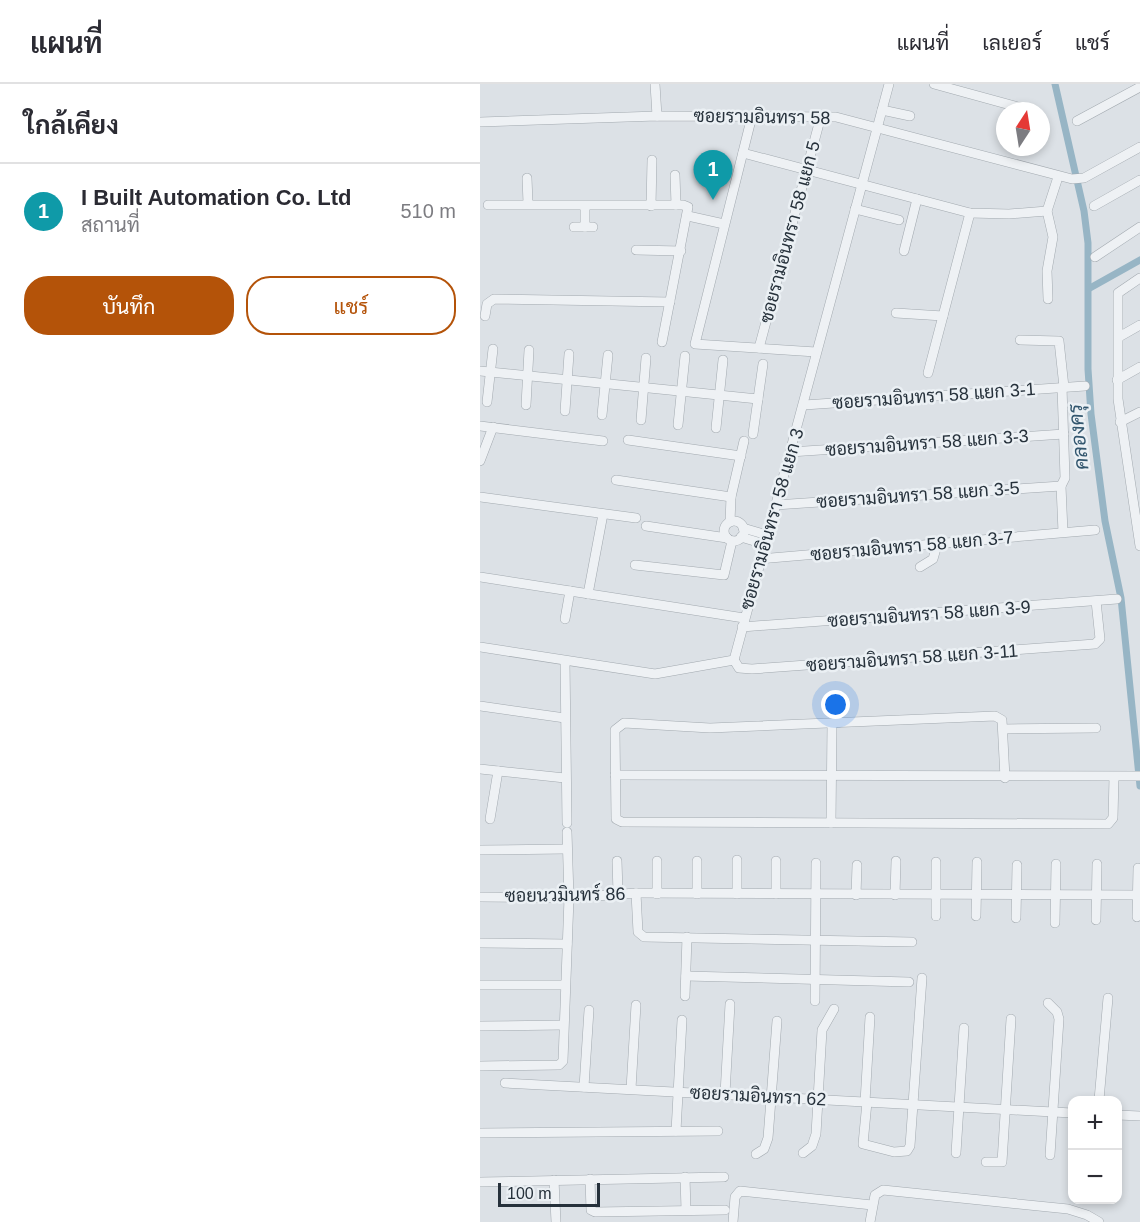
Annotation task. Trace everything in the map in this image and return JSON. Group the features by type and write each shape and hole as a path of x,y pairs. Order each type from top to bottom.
{"street":[{"path":"655,84 657,116"},
{"name":"ซอยรามอินทรา 58 แยก 3","path":"734,660 889,84"},
{"path":"934,84 1000,102"},
{"path":"1077,121 1140,87"},
{"path":"882,110 910,116"},
{"name":"ซอยรามอินทรา 58","path":"480,122 657,116 836,117 876,130 1072,180 1084,178 1140,147"},
{"path":"752,116 695,344 816,352"},
{"name":"ซอยรามอินทรา 58 แยก 5","path":"759,348 821,116"},
{"path":"743,153 970,213 1009,214 1047,211"},
{"path":"651,206 652,160"},
{"path":"675,175 676,205"},
{"path":"1048,299 1047,271 1053,237 1047,211 1058,177"},
{"path":"527,178 528,203"},
{"path":"1094,206 1140,180"},
{"path":"903,251 917,199"},
{"path":"489,205 528,203 688,207 662,342"},
{"path":"574,228 589,227 585,206"},
{"path":"855,210 899,220"},
{"path":"928,373 970,213"},
{"path":"688,216 724,224"},
{"path":"1095,257 1140,227"},
{"path":"636,250 681,251"},
{"path":"1140,278 1118,291 1117,380 1120,422 1140,546"},
{"path":"485,316 487,304 494,299 670,302"},
{"path":"896,313 943,316"},
{"path":"1119,337 1140,325"},
{"path":"1020,340 1059,341 1063,387 1085,386"},
{"path":"487,402 493,349"},
{"path":"526,405 529,350"},
{"path":"564,411 569,354"},
{"path":"602,415 608,355"},
{"path":"678,425 685,356"},
{"path":"641,420 646,358"},
{"path":"716,428 723,360"},
{"path":"753,434 763,364"},
{"path":"1117,380 1140,367"},
{"path":"480,371 758,399"},
{"name":"ซอยรามอินทรา 58 แยก 3-1","path":"804,405 1063,387 1065,478 1061,486 1063,532"},
{"path":"1120,422 1140,411"},
{"path":"480,426 603,441"},
{"path":"480,461 493,427"},
{"name":"ซอยรามอินทรา 58 แยก 3-3","path":"790,452 1064,434"},
{"path":"628,440 741,456"},
{"path":"736,536 724,530 730,522 731,497 744,441"},
{"path":"616,480 731,497"},
{"name":"ซอยรามอินทรา 58 แยก 3-5","path":"775,505 1061,486"},
{"path":"480,497 636,518"},
{"path":"588,594 603,514"},
{"path":"635,565 724,575 736,536 736,522 730,522"},
{"path":"646,526 765,539"},
{"name":"ซอยรามอินทรา 58 แยก 3-7","path":"760,559 1095,530"},
{"path":"920,567 933,560 936,545"},
{"name":"ซอยรามอินทรา 58 แยก 3-9","path":"480,577 743,622 1117,599"},
{"path":"565,620 570,591"},
{"name":"ซอยรามอินทรา 58 แยก 3-11","path":"734,660 739,668 752,669 1095,644 1099,641 1100,634 1096,601"},
{"path":"480,647 614,669 666,674 734,660"},
{"path":"480,1066 559,1065 562,1061 568,898 565,661"},
{"path":"480,706 565,718"},
{"path":"1005,778 1002,720 995,716 710,728 620,724 615,730 616,819 622,822 1108,824 1113,818 1114,777"},
{"path":"831,823 832,724"},
{"path":"1003,729 1096,728"},
{"path":"480,769 565,777"},
{"path":"489,819 498,771"},
{"path":"615,775 1005,778 1137,776"},
{"path":"480,850 566,849"},
{"path":"737,860 737,894"},
{"path":"617,861 618,893"},
{"path":"657,861 657,894"},
{"path":"697,861 697,894"},
{"path":"776,861 776,894"},
{"path":"895,895 896,861"},
{"path":"936,862 936,916"},
{"path":"976,916 977,862"},
{"path":"815,1001 816,863"},
{"path":"1055,923 1056,864"},
{"path":"1096,920 1097,864"},
{"path":"856,895 857,865"},
{"path":"1016,918 1017,865"},
{"path":"1137,917 1138,868"},
{"path":"636,893 1139,895"},
{"name":"ซอยนวมินทร์ 86","path":"480,897 568,898 636,893 638,932 647,937 687,937"},
{"path":"685,996 687,937 912,942"},
{"path":"480,944 567,944"},
{"path":"686,976 909,982"},
{"path":"870,1017 863,1144 894,1152 904,1152 909,1146 922,978"},
{"path":"480,985 565,985"},
{"path":"1100,1096 1108,998"},
{"path":"1048,1003 1057,1012 1059,1019 1050,1155"},
{"path":"725,1094 730,1004"},
{"path":"631,1089 636,1005"},
{"path":"803,1153 814,1141 819,1100 822,1030 834,1009"},
{"path":"584,1087 589,1010"},
{"path":"986,1162 1002,1162 1011,1019"},
{"path":"505,1083 679,1092 682,1020"},
{"path":"756,1154 764,1149 768,1138 777,1021"},
{"path":"480,1026 563,1025"},
{"path":"956,1153 964,1028"},
{"name":"ซอยรามอินทรา 62","path":"675,1131 679,1092 1068,1113"},
{"path":"1122,1115 1140,1116"},
{"path":"480,1133 718,1131"},
{"path":"685,1177 686,1210"},
{"path":"480,1182 724,1177"},
{"path":"590,1179 591,1210 595,1212 725,1210"},
{"path":"554,1180 556,1222"},
{"path":"870,1222 876,1192 883,1190 1068,1209 1087,1215 1098,1222"},
{"path":"733,1222 735,1197 740,1191 872,1205"}],"waterway":[{"name":"คลองครุ","path":"1055,84 1084,211 1088,243 1088,369 1091,414 1105,521 1121,598 1140,786"},
{"path":"1090,288 1140,260"}],"place":[{"name":"I Built Automation Co. Ltd","path":"713,200"}]}
